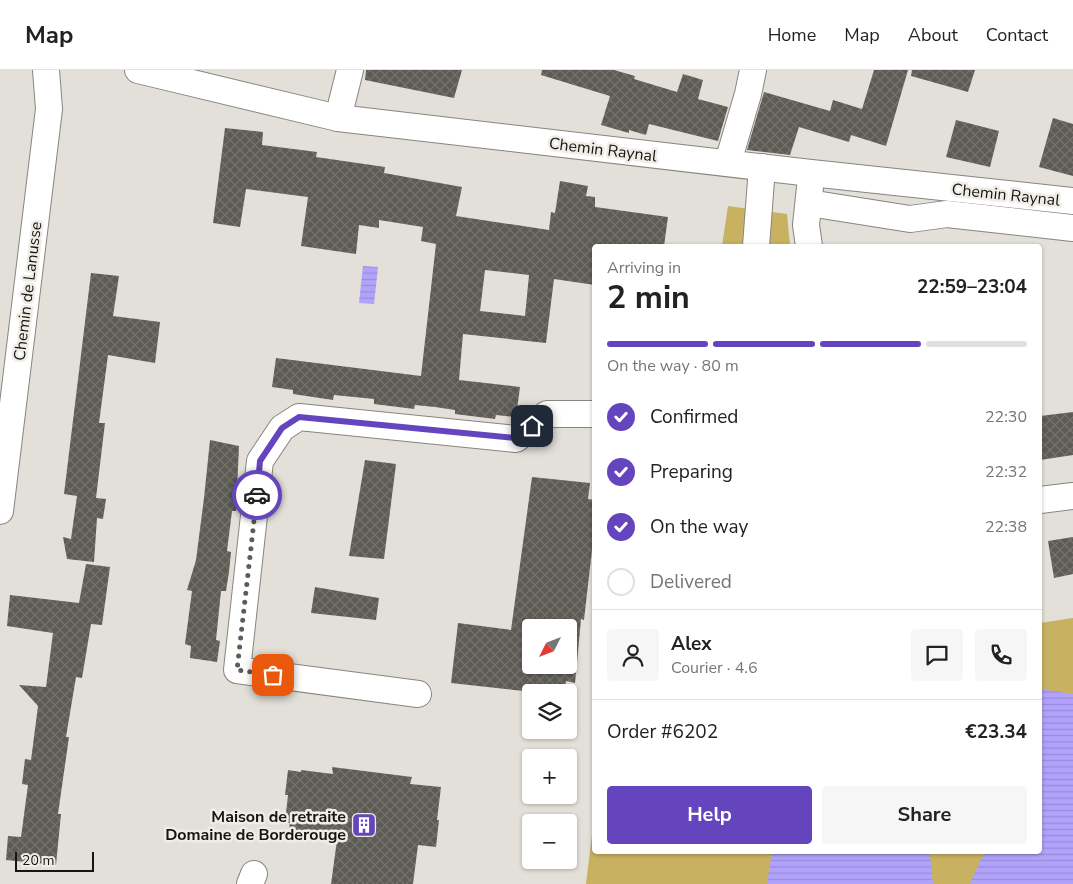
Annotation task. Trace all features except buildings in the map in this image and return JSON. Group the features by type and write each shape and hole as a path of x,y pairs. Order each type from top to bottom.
{"street":[{"name":"Chemin de Lanusse","path":"0,511 49,109 46,70"},
{"name":"Chemin Raynal","path":"138,70 338,118 811,173 1073,201"},
{"path":"338,118 350,70"},
{"path":"729,163 753,70"},
{"path":"756,244 762,167"},
{"path":"809,244 806,225 811,173"},
{"path":"809,203 910,219 947,214 1073,228"},
{"path":"418,694 237,670 260,461 282,428 299,417 516,438 547,414 592,414"},
{"path":"1042,500 1073,496"}],"shaded area":[{"path":"728,206 787,214 790,244 722,244"},
{"path":"363,266 378,267 374,304 359,303"},
{"path":"1073,618 1073,884 586,884 592,835 592,854 1042,854 1042,623"},
{"path":"1042,689 1073,694 1073,884 970,884 985,854 1042,854"},
{"path":"772,854 930,854 933,884 767,884"}],"way so far":[{"path":"257,495 237,670 273,675"}],"place":[{"name":"Maison de retraite Domaine de Borderouge","path":"364,825"}],"route":[{"path":"257,495 260,461 282,428 299,417 516,438 532,426"}]}
